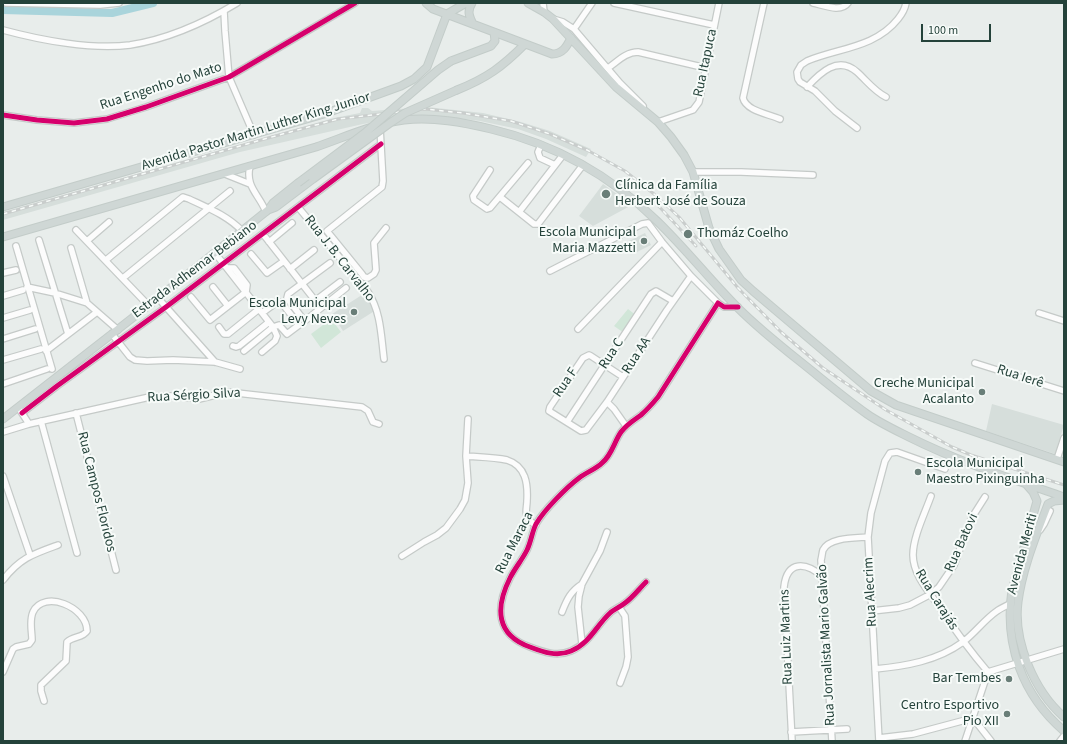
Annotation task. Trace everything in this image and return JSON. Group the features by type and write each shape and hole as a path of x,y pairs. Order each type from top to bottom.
{"main road":[{"path":"426,3 433,9 525,44 556,54 564,50 571,38"},
{"path":"430,3 443,8 458,6 466,3"},
{"path":"472,3 468,14 473,24"},
{"path":"528,3 544,12 552,19 616,87 658,122 671,137 684,155 693,172 714,241 741,280 864,386 896,404 1061,460"},
{"path":"447,14 458,6"},
{"name":"Avenida Pastor Martin Luther King Junior","path":"3,207 254,135 349,105 401,86 422,73 430,62 447,14"},
{"name":"Estrada Adhemar Bebiano","path":"3,419 20,411 115,332 267,211 273,203 366,132 438,70 451,62 490,46 495,41 494,32"},
{"name":"Estrada Adhemar Bebiano","path":"267,211 276,208 313,179 400,116 414,108 490,75 514,56 525,44"},
{"name":"Avenida Pastor Martin Luther King Junior","path":"3,237 316,147 380,125 409,120 448,120 502,132 540,145 563,155 614,184 656,220 738,308 778,344 868,415 926,446 973,466 1064,499"},
{"name":"Avenida Meriti","path":"1026,484 1033,492 1037,501 1015,575 1010,604 1011,634 1017,664 1023,679 1038,703 1064,731"},
{"name":"Avenida Meriti","path":"1064,499 1054,501 1049,507 1036,535 1021,583 1018,603 1018,619 1021,641 1026,661 1045,697 1064,717"},
{"path":"1037,501 1042,500 1049,507"}],"street":[{"path":"6,3 100,5 119,3"},
{"path":"3,30 78,44 113,46 128,45 151,40 188,28 237,3"},
{"name":"Rua Engenho do Mato","path":"3,115 51,121 92,121 146,107 229,78 355,3"},
{"path":"542,3 544,12"},
{"path":"574,29 592,3"},
{"path":"614,3 714,25"},
{"name":"Rua Itapuca","path":"658,122 690,111 699,102 719,3"},
{"path":"764,3 742,98 750,108 780,118"},
{"path":"813,3 836,8 843,8 848,3"},
{"path":"857,128 834,110 815,91 800,82 797,75 799,68 801,65 813,58 853,48 873,39 890,28 896,22 902,14 906,3"},
{"path":"224,10 224,31 229,78 254,135"},
{"path":"552,19 563,22 574,29 648,113"},
{"path":"608,68 632,52 638,52 706,68"},
{"path":"807,87 816,76 826,68 846,66 857,71 876,91 886,98"},
{"path":"380,125 382,187 327,231 364,277 368,278 374,274 376,270 374,243 386,228"},
{"name":"Estrada Adhemar Bebiano","path":"20,411 57,386 166,306 225,266 263,234 381,144"},
{"path":"540,145 538,152 540,158 555,165"},
{"path":"519,212 563,155"},
{"path":"490,170 474,194 473,198 487,209 490,208 500,197 528,163"},
{"path":"500,197 534,224 538,224 583,165"},
{"path":"250,166 248,176 250,184 267,211"},
{"path":"693,172 813,175"},
{"path":"225,174 250,184"},
{"path":"123,278 230,191"},
{"path":"106,260 181,198 185,197 232,221 242,231"},
{"name":"Rua J. B. Carvalho","path":"298,207 368,292 372,299 379,318 384,359"},
{"path":"87,241 109,222"},
{"path":"550,271 645,222 650,225 662,242 691,276 718,304 724,307 738,308"},
{"path":"269,242 292,223"},
{"path":"76,230 149,306"},
{"path":"263,234 321,308"},
{"path":"39,240 68,334"},
{"path":"578,329 662,242"},
{"path":"3,384 49,369 25,288 16,246"},
{"path":"71,248 86,303"},
{"path":"290,269 314,250"},
{"path":"215,253 271,325 277,336 277,339 262,352"},
{"path":"251,254 267,273 284,261"},
{"path":"330,263 286,296 303,319 307,319 346,288"},
{"path":"3,273 16,270"},
{"name":"Rua AA","path":"567,422 584,432 590,428 691,276"},
{"path":"315,301 340,282"},
{"path":"213,287 228,306"},
{"path":"3,296 25,288 55,293 86,303 97,312 115,332 118,342 130,357 141,361 173,360 215,362 240,369"},
{"name":"Rua C","path":"567,422 651,294 656,291 673,301"},
{"path":"191,297 210,320 246,292"},
{"path":"158,298 215,362"},
{"path":"219,327 224,334 228,334 260,311 277,302 281,302 299,325 287,334 278,325 271,325 239,346 233,346"},
{"name":"Rua Maraca","path":"646,582 630,598 610,613 599,627 582,644 565,653 557,654 544,652 514,640 504,628 500,609 503,596 509,580 526,551 536,525 546,510 572,484 604,462 626,426 641,415 658,397 718,304"},
{"path":"3,318 30,310"},
{"path":"3,360 44,350 97,312"},
{"path":"1039,313 1064,322"},
{"path":"244,351 271,325"},
{"path":"3,339 35,329"},
{"name":"Rua F","path":"567,422 549,411 550,407 583,358 589,355 605,365"},
{"name":"Rua Ierê","path":"975,363 1064,391"},
{"path":"605,365 623,377"},
{"name":"Rua Sérgio Silva","path":"3,432 41,421 154,396 163,395 199,398 228,392 362,407 368,411 373,422 379,424"},
{"path":"607,402 626,426"},
{"path":"20,411 29,424"},
{"name":"Rua Campos Floridos","path":"76,413 116,570"},
{"path":"402,556 446,528 460,509 468,491 466,456 468,419"},
{"path":"41,421 77,553"},
{"path":"1061,460 1064,438"},
{"name":"Rua Alecrim","path":"879,739 868,537 871,513 885,461 890,453 897,452 945,469"},
{"path":"466,456 507,461 521,470 526,479 528,488 527,516 530,521 536,525"},
{"path":"3,476 30,556"},
{"name":"Rua Carajás","path":"931,496 916,539 913,555 918,574 963,642 988,672"},
{"name":"Rua Batovi","path":"872,611 899,608 910,605 931,594 947,576 954,565 970,519 986,498"},
{"path":"582,644 578,607 582,584 600,551 607,532"},
{"name":"Rua Jornalista Mario Galvão","path":"832,741 821,560 823,550 827,545 834,541 845,538 868,537"},
{"path":"3,572 14,567 30,556 58,545"},
{"name":"Rua Luiz Martins","path":"792,741 784,587 785,579 788,573 794,568 801,566 808,566 823,577"},
{"path":"3,580 14,567"},
{"path":"562,612 569,595 582,584"},
{"path":"3,672 13,649 29,644 32,640 32,616 37,607 41,604 55,602 72,607 84,620 87,631 83,635 70,639 67,642 66,661 41,685 44,701"},
{"path":"876,669 902,667 924,661 947,651 963,642 996,612 1010,604"},
{"path":"619,607 625,616 628,657 620,683"},
{"path":"965,741 988,672 1064,649"},
{"path":"879,739 913,734 973,718"},
{"path":"973,718 991,741"},
{"path":"791,732 847,729"},
{"path":"1060,741 1064,736"}],"shaded area":[{"path":"427,107 483,113 521,122 550,131 591,149 586,157 546,139 518,129 480,121 441,116 410,116 363,124 240,152 3,220 3,212 334,118 360,113 362,108 368,108 372,111"},
{"name":"Clínica da Família Herbert José de Souza","path":"603,184 632,205 593,226 579,216"},
{"path":"645,233 651,245 633,254 627,242"},
{"name":"Escola Municipal Levy Neves","path":"365,293 376,310 343,331 332,314"},
{"path":"992,404 1064,425 1055,454 986,431"}],"green space":[{"path":"628,309 637,316 624,333 614,326"},
{"path":"331,319 341,332 321,348 311,334"}],"waterway":[{"path":"3,10 112,13 153,3"}],"railway":[{"path":"3,214 338,119 425,109 463,113 511,121 550,134 587,150 625,171 654,194 679,217 738,288 781,332 823,368 886,410 952,447 971,455 1064,485"},
{"path":"651,198 696,246"}],"cycle path":[{"path":"3,115 74,123 107,119 146,107 229,77 355,3"},
{"path":"22,413 166,307 381,144"},
{"path":"646,582 628,601 613,610 583,644 566,653 555,654 545,652 519,642 510,635 505,628 502,619 501,610 505,589 530,544 536,524 540,518 568,487 605,460 623,429 644,413 658,397 718,303 724,307 738,307"}],"place":[{"name":"Clínica da Família Herbert José de Souza","path":"606,194"},
{"name":"Thomáz Coelho","path":"688,234"},
{"name":"Escola Municipal Maria Mazzetti","path":"644,241"},
{"name":"Escola Municipal Levy Neves","path":"354,312"},
{"name":"Creche Municipal Acalanto","path":"982,392"},
{"name":"Escola Municipal Maestro Pixinguinha","path":"918,472"},
{"name":"Bar Tembes","path":"1009,679"},
{"name":"Centro Esportivo Pio XII","path":"1007,714"}]}
